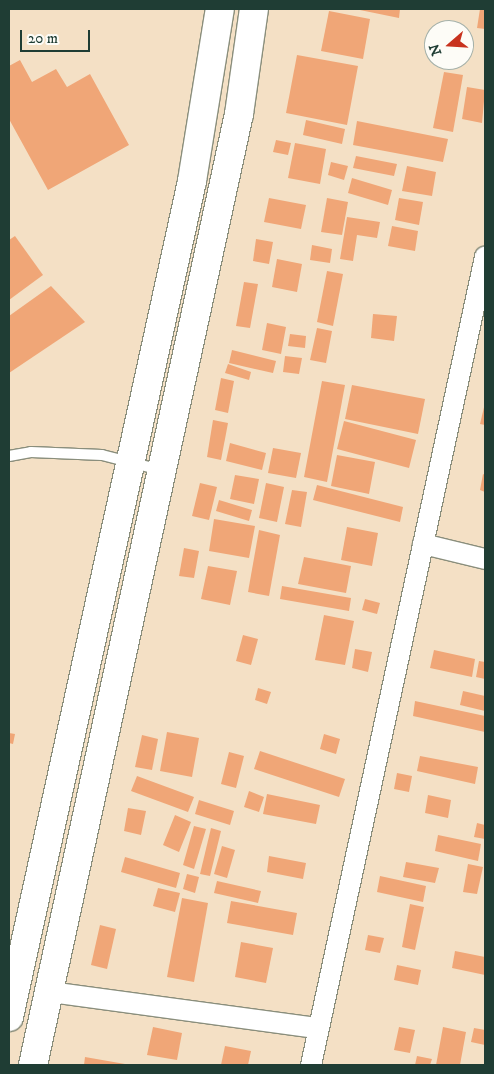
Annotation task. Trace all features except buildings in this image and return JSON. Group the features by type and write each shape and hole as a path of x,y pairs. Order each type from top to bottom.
{"main road":[{"path":"9,1017 207,102 220,9"},
{"path":"33,1065 239,114 254,9"},
{"path":"207,102 239,114"},
{"path":"41,864 76,873"}],"street":[{"path":"311,1065 485,257"},
{"path":"423,544 485,559"},
{"path":"50,992 318,1028"}],"lane":[{"path":"9,456 64,453 102,455 162,470"}]}
